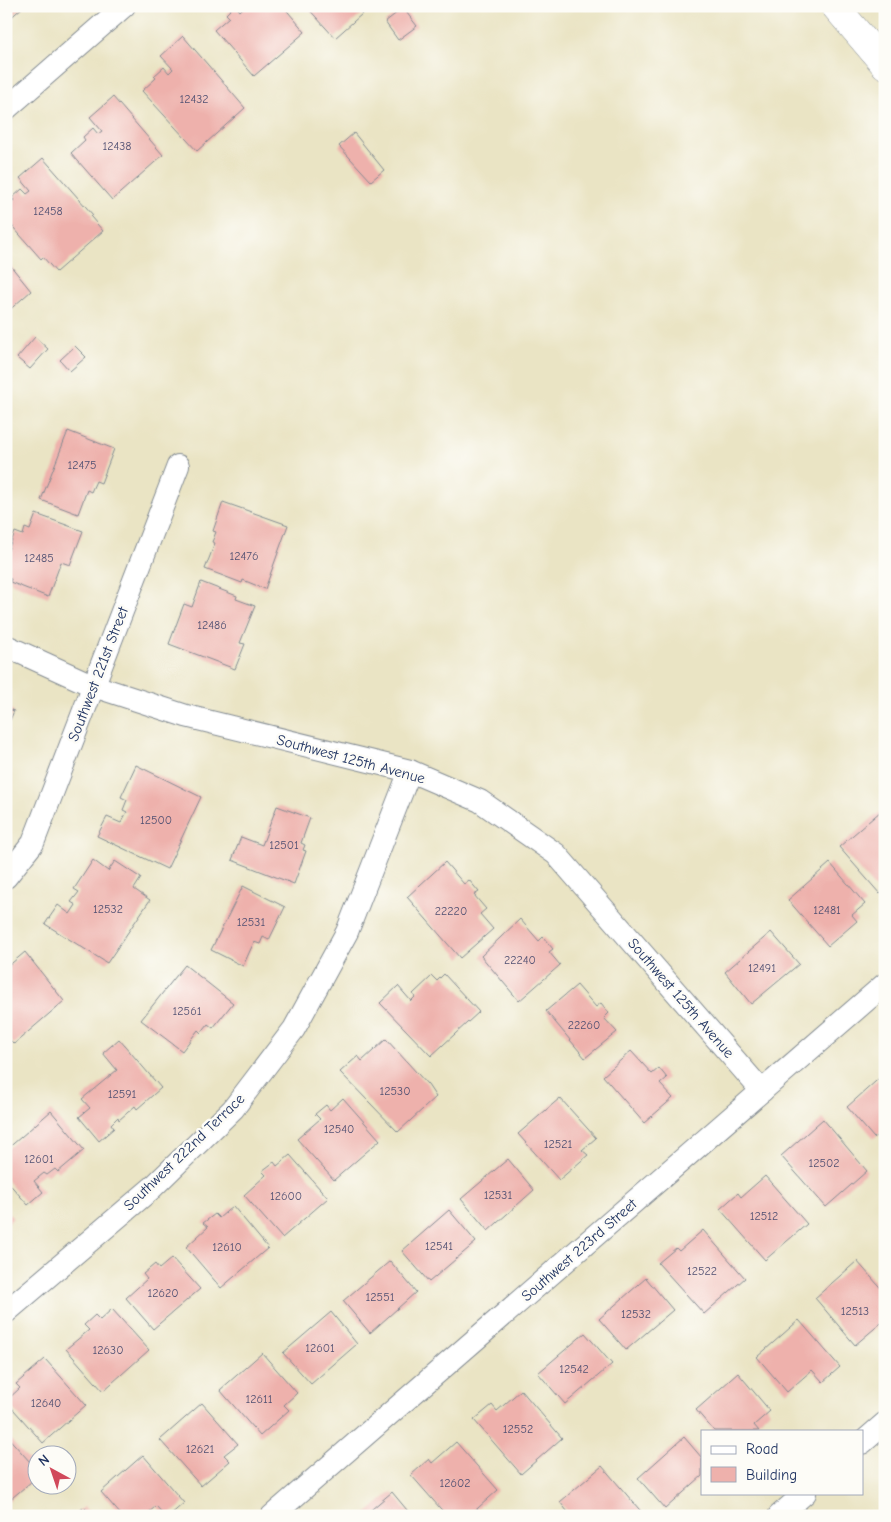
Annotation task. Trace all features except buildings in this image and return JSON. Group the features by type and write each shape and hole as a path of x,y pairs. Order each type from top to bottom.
{"street":[{"path":"6,109 124,6"},
{"path":"835,6 885,65"},
{"name":"Southwest 221st Street","path":"6,877 33,843 178,466"},
{"name":"Southwest 125th Avenue","path":"6,646 94,686 186,716 410,771 480,801 556,854 762,1091"},
{"name":"Southwest 222nd Terrace","path":"6,1312 152,1188 233,1109 294,1029 347,932 410,771"},
{"name":"Southwest 223rd Street","path":"272,1516 885,984"},
{"path":"864,1441 885,1423"},
{"path":"779,1516 804,1494"}]}
